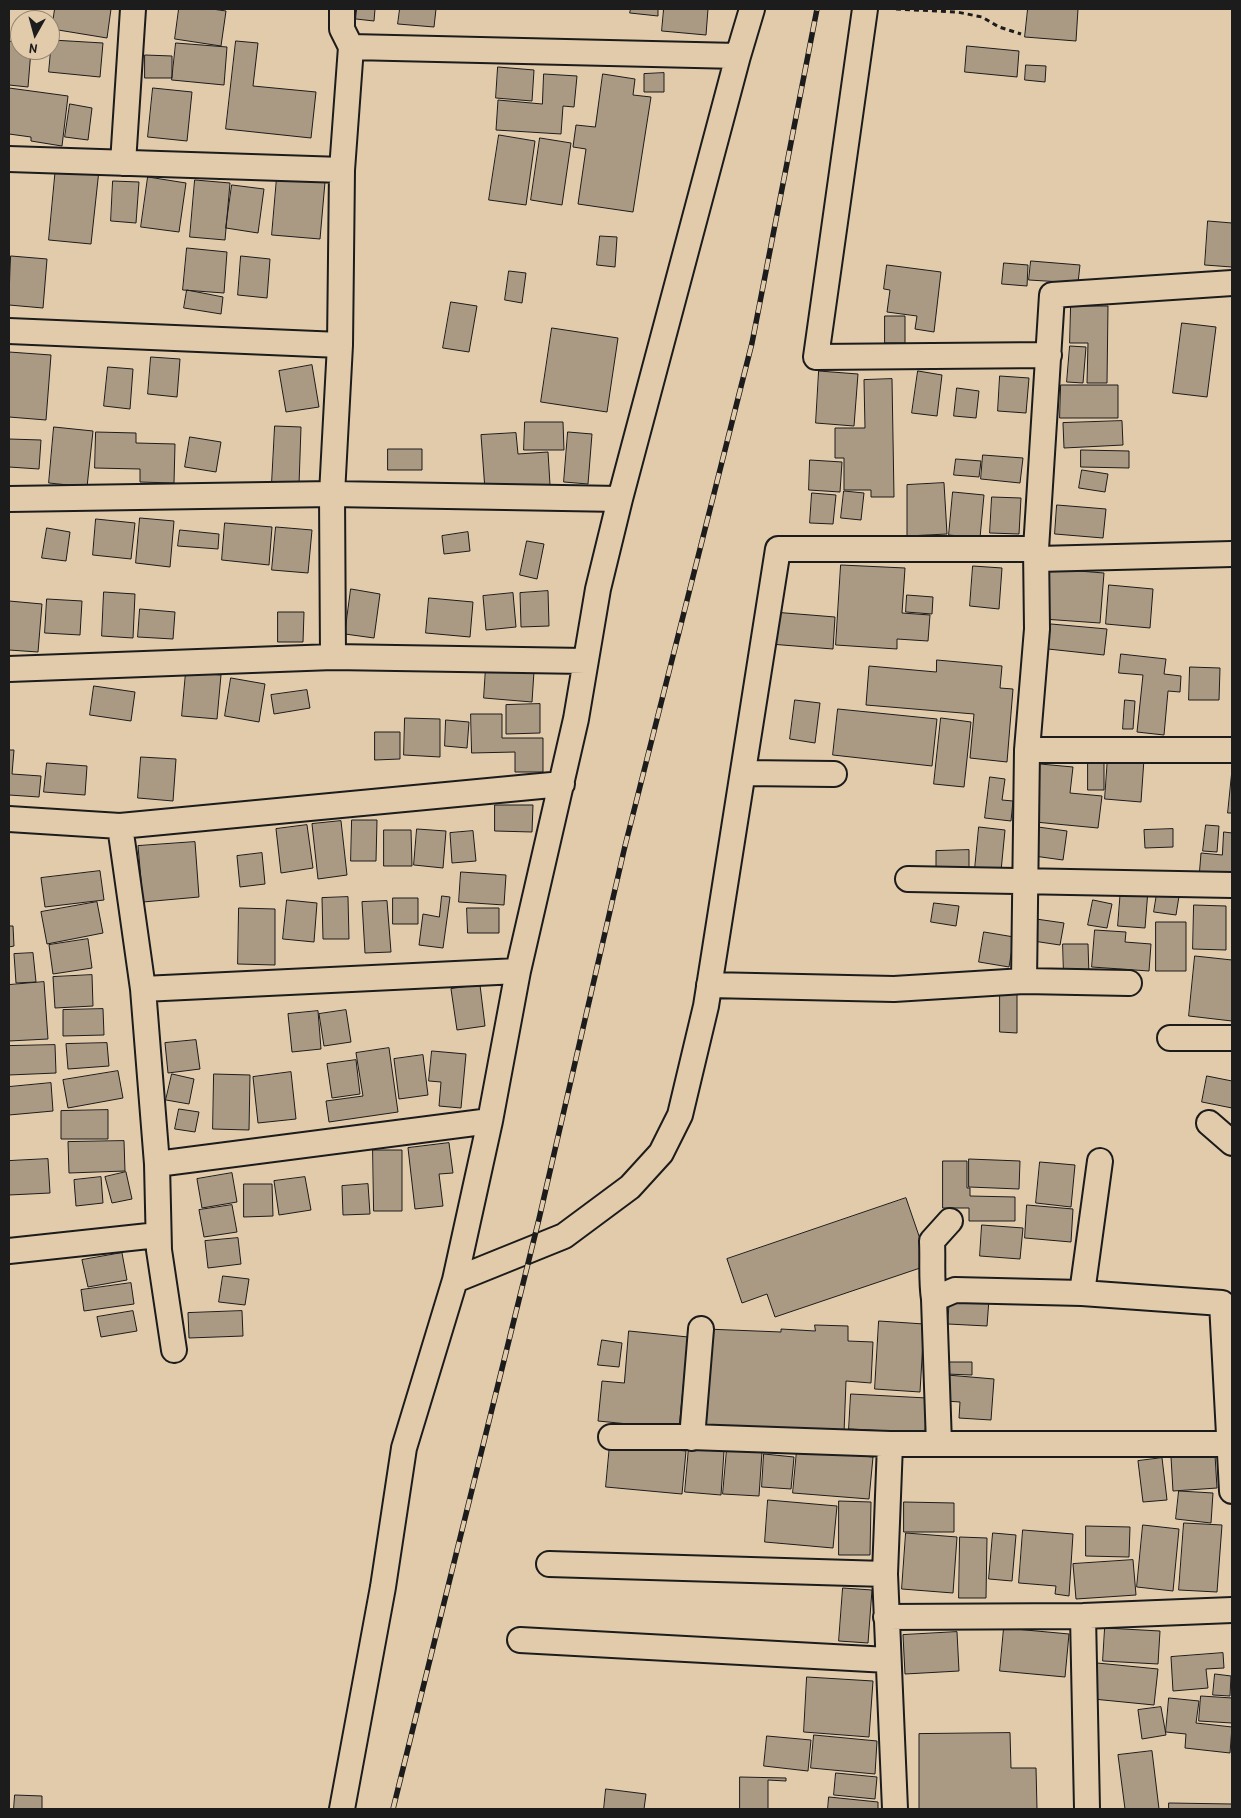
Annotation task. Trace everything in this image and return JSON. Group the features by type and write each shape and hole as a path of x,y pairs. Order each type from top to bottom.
{"street":[{"path":"123,163 133,9"},
{"path":"332,657 332,494 340,345 342,170 351,47 342,29 342,9"},
{"path":"342,1809 383,1587 404,1448 455,1280 490,1121 518,971 576,719 598,589 620,500 752,9"},
{"path":"865,9 816,357 1049,355"},
{"path":"351,47 738,56"},
{"path":"9,159 342,170"},
{"path":"1024,981 1027,750 1037,629 1037,554 1052,295 1232,282"},
{"path":"9,331 340,345"},
{"path":"9,499 332,494 620,500"},
{"path":"455,1280 564,1236 630,1187 661,1153 680,1115 709,986 778,549 1037,554 1232,554"},
{"path":"9,669 332,657 585,661"},
{"path":"1027,750 1232,750"},
{"path":"743,773 834,774"},
{"path":"9,819 120,826 562,784"},
{"path":"120,826 143,989 157,1164 158,1235 174,1350"},
{"path":"908,879 1232,885"},
{"path":"143,989 518,971"},
{"path":"709,986 894,989 1024,981 1129,983"},
{"path":"1170,1038 1232,1038"},
{"path":"157,1164 490,1121"},
{"path":"1209,1123 1232,1144"},
{"path":"1082,1293 1100,1161"},
{"path":"939,1444 934,1299 931,1281 933,1264 932,1242 950,1221"},
{"path":"9,1251 158,1235"},
{"path":"934,1299 955,1290 1082,1293 1222,1303 1232,1491"},
{"path":"692,1438 701,1329"},
{"path":"611,1437 890,1444 1231,1444"},
{"path":"890,1444 885,1574 895,1809"},
{"path":"548,1564 885,1574"},
{"path":"886,1617 1084,1616 1232,1610"},
{"path":"1084,1616 1087,1809"},
{"path":"520,1640 888,1660"}],"path":[{"path":"896,9 982,17 1021,34"}],"building":[{"path":"111,9 107,38 60,30 60,10 55,10"},
{"path":"179,9 226,11 221,46 175,39"},
{"path":"357,9 375,9 374,21 356,19"},
{"path":"400,9 436,9 434,27 398,24"},
{"path":"631,9 658,9 658,16 630,13"},
{"path":"664,9 708,9 706,35 662,31"},
{"path":"1028,9 1078,9 1076,41 1025,37"},
{"path":"60,40 103,43 100,77 49,72 50,60 60,60"},
{"path":"9,41 10,60 30,60 28,87 9,85"},
{"path":"236,41 258,43 253,86 316,92 311,138 226,129"},
{"path":"176,43 227,47 224,85 172,80"},
{"path":"967,46 1019,51 1017,77 965,72"},
{"path":"145,55 172,56 172,78 145,78"},
{"path":"1026,65 1046,66 1045,82 1025,80"},
{"path":"498,67 534,70 532,101 496,98"},
{"path":"664,73 664,92 644,92 644,74"},
{"path":"544,74 577,76 574,107 563,106 561,134 496,130 498,100 542,104"},
{"path":"603,74 635,79 633,95 651,97 633,212 578,204 586,149 573,147 576,125 595,127"},
{"path":"9,88 68,96 62,146 31,141 31,137 9,134"},
{"path":"153,88 192,92 187,141 148,137"},
{"path":"70,104 92,108 88,140 65,137"},
{"path":"499,135 535,141 526,205 489,200"},
{"path":"540,138 571,143 562,205 531,200"},
{"path":"56,166 99,170 91,244 49,240"},
{"path":"148,177 186,183 179,232 141,227"},
{"path":"277,177 325,182 320,239 272,235"},
{"path":"195,180 230,183 225,240 190,237"},
{"path":"113,181 139,182 136,223 111,221"},
{"path":"232,185 264,189 258,233 226,228"},
{"path":"1208,221 1232,223 1232,267 1205,265"},
{"path":"600,236 617,237 615,267 597,265"},
{"path":"187,248 227,252 224,293 183,290"},
{"path":"11,256 47,259 43,308 9,305"},
{"path":"241,256 270,259 267,298 238,295"},
{"path":"1031,261 1080,265 1078,283 1029,280"},
{"path":"1004,263 1028,265 1027,286 1002,284"},
{"path":"887,265 941,272 934,332 915,329 917,316 887,312 890,290 884,289"},
{"path":"509,271 526,273 522,303 505,300"},
{"path":"187,290 223,297 221,314 184,308"},
{"path":"451,302 477,306 469,352 443,348"},
{"path":"1071,306 1108,306 1107,383 1087,383 1088,343 1070,343"},
{"path":"885,316 905,316 905,343 885,343"},
{"path":"1182,323 1216,327 1207,397 1173,393"},
{"path":"552,328 618,338 607,412 541,402"},
{"path":"1070,346 1086,347 1083,383 1067,382"},
{"path":"9,352 51,355 46,420 9,417"},
{"path":"151,357 180,359 177,397 148,394"},
{"path":"312,365 319,407 286,412 279,371"},
{"path":"108,367 133,369 130,409 104,406"},
{"path":"819,371 858,374 854,426 816,423"},
{"path":"918,371 942,375 937,416 912,413"},
{"path":"1000,376 1029,378 1026,413 998,411"},
{"path":"892,379 894,497 871,497 871,490 844,490 844,458 835,458 835,428 865,428 864,380"},
{"path":"1061,385 1118,385 1118,418 1060,418"},
{"path":"957,388 979,391 976,418 954,416"},
{"path":"1122,421 1123,445 1064,448 1063,423"},
{"path":"525,422 563,422 564,450 524,450"},
{"path":"275,426 301,427 299,485 272,483"},
{"path":"54,427 93,431 87,487 49,483"},
{"path":"96,432 136,433 136,443 175,444 174,483 140,482 140,469 95,468"},
{"path":"568,432 592,434 588,484 564,482"},
{"path":"516,433 518,454 548,452 550,485 485,490 481,435"},
{"path":"190,437 221,442 216,472 185,467"},
{"path":"9,439 41,440 39,469 9,467"},
{"path":"388,449 422,449 422,470 388,470"},
{"path":"1081,450 1129,451 1129,468 1081,467"},
{"path":"983,455 1023,458 1020,483 981,479"},
{"path":"956,459 981,461 979,477 954,475"},
{"path":"810,460 842,462 840,492 809,490"},
{"path":"1082,470 1108,474 1105,492 1079,488"},
{"path":"944,483 947,534 907,536 907,485"},
{"path":"844,491 864,493 861,520 841,518"},
{"path":"953,492 984,495 980,538 949,535"},
{"path":"812,493 836,495 833,524 810,523"},
{"path":"992,497 1021,498 1019,534 990,533"},
{"path":"1057,505 1106,509 1103,538 1055,534"},
{"path":"140,518 174,521 170,567 136,563"},
{"path":"96,519 135,523 131,559 93,555"},
{"path":"225,523 272,527 269,565 222,560"},
{"path":"276,527 312,530 308,573 272,570"},
{"path":"47,528 70,532 66,561 42,558"},
{"path":"180,530 219,534 218,549 178,546"},
{"path":"468,532 470,551 444,554 442,536"},
{"path":"527,541 544,544 537,579 520,575"},
{"path":"841,565 905,568 902,613 930,615 928,641 897,639 897,649 836,645"},
{"path":"973,566 1002,568 999,609 970,606"},
{"path":"1040,568 1104,573 1100,623 1043,619"},
{"path":"1109,585 1153,589 1150,628 1106,624"},
{"path":"351,589 380,594 374,638 345,634"},
{"path":"548,591 549,626 521,627 520,593"},
{"path":"104,592 135,594 133,638 102,636"},
{"path":"513,593 516,627 486,630 483,596"},
{"path":"907,595 933,597 932,614 906,612"},
{"path":"429,598 473,602 470,637 426,633"},
{"path":"47,599 82,601 80,635 45,633"},
{"path":"9,601 42,604 38,652 9,650"},
{"path":"140,609 175,612 173,639 138,637"},
{"path":"278,612 304,612 303,642 278,642"},
{"path":"773,612 835,617 833,649 770,644"},
{"path":"1051,624 1107,629 1104,655 1048,649"},
{"path":"1121,654 1166,659 1164,674 1181,676 1180,692 1168,691 1164,735 1137,732 1143,675 1119,673"},
{"path":"937,660 1002,666 1000,688 1013,689 1007,762 970,758 974,714 866,705 869,666 936,672"},
{"path":"486,667 534,671 532,702 484,698"},
{"path":"1190,667 1220,668 1219,700 1189,700"},
{"path":"186,672 221,675 217,719 182,716"},
{"path":"231,678 265,684 259,722 225,716"},
{"path":"94,686 135,692 131,721 90,715"},
{"path":"307,690 310,708 274,714 271,695"},
{"path":"795,700 820,703 815,743 790,739"},
{"path":"1125,700 1135,701 1133,729 1123,729"},
{"path":"540,704 540,733 506,734 506,705"},
{"path":"838,709 937,719 932,766 833,755"},
{"path":"471,714 502,714 502,738 543,738 543,772 515,772 515,752 472,753"},
{"path":"405,718 440,719 440,757 404,755"},
{"path":"941,718 971,722 964,787 934,784"},
{"path":"446,720 469,722 467,748 445,746"},
{"path":"375,732 400,732 400,759 375,760"},
{"path":"9,750 14,750 12,774 41,776 39,797 9,795"},
{"path":"1108,756 1144,759 1141,802 1105,799"},
{"path":"141,757 176,759 173,801 138,798"},
{"path":"1088,758 1104,758 1104,790 1088,790"},
{"path":"47,763 87,766 85,795 44,792"},
{"path":"1040,764 1073,767 1070,793 1102,796 1098,828 1035,822"},
{"path":"1232,770 1232,813 1228,813"},
{"path":"990,777 1005,779 1002,800 1013,801 1011,821 985,818"},
{"path":"495,805 533,805 532,832 495,831"},
{"path":"352,820 377,820 376,861 351,861"},
{"path":"341,821 347,875 318,879 312,824"},
{"path":"307,825 313,868 281,873 276,829"},
{"path":"1206,825 1219,826 1217,852 1203,851"},
{"path":"979,827 1005,830 1001,871 975,869"},
{"path":"1038,827 1067,831 1063,860 1034,856"},
{"path":"417,829 446,831 443,868 414,865"},
{"path":"1173,829 1173,847 1145,848 1144,830"},
{"path":"384,830 411,830 412,866 384,866"},
{"path":"473,831 476,861 452,863 450,833"},
{"path":"1224,832 1232,833 1232,880 1199,878 1201,853 1222,855"},
{"path":"195,842 199,897 143,902 138,846"},
{"path":"969,850 969,869 936,869 936,851"},
{"path":"262,853 265,884 240,887 237,856"},
{"path":"100,871 104,900 45,907 41,878"},
{"path":"461,872 506,875 504,905 459,902"},
{"path":"1158,887 1180,890 1176,915 1154,912"},
{"path":"1121,888 1148,890 1145,928 1118,926"},
{"path":"442,896 450,897 443,948 419,945 423,914 439,917"},
{"path":"348,897 349,939 323,939 322,898"},
{"path":"393,898 418,898 418,924 393,924"},
{"path":"287,900 317,903 314,942 283,939"},
{"path":"1093,900 1112,904 1107,928 1088,925"},
{"path":"387,901 391,952 365,953 362,902"},
{"path":"97,902 103,933 47,944 41,912"},
{"path":"934,903 959,906 956,926 931,922"},
{"path":"1194,905 1226,906 1226,950 1193,949"},
{"path":"239,908 275,909 275,965 238,964"},
{"path":"467,908 499,908 499,933 468,933"},
{"path":"1036,919 1064,923 1060,945 1033,941"},
{"path":"1156,922 1186,922 1186,971 1156,971"},
{"path":"9,926 13,926 14,946 9,947"},
{"path":"1095,930 1126,932 1125,942 1151,944 1149,971 1092,967"},
{"path":"984,932 1014,937 1009,967 979,962"},
{"path":"88,939 92,968 53,974 49,945"},
{"path":"1063,944 1088,944 1089,976 1064,977"},
{"path":"33,953 36,982 16,983 14,954"},
{"path":"1195,956 1232,960 1232,1021 1189,1016"},
{"path":"92,975 93,1006 55,1008 53,977"},
{"path":"44,982 48,1039 9,1041 9,985"},
{"path":"480,985 485,1026 457,1030 451,989"},
{"path":"1000,990 1017,990 1017,1033 1000,1032"},
{"path":"103,1009 104,1035 63,1036 63,1010"},
{"path":"346,1010 351,1042 324,1046 319,1014"},
{"path":"318,1011 321,1049 292,1052 288,1014"},
{"path":"196,1040 200,1069 168,1073 165,1043"},
{"path":"107,1043 109,1066 68,1069 66,1044"},
{"path":"55,1045 56,1073 9,1075 9,1046"},
{"path":"389,1048 398,1112 329,1122 326,1101 363,1096 356,1053"},
{"path":"432,1051 466,1054 461,1108 439,1106 441,1082 429,1081"},
{"path":"423,1055 428,1095 399,1099 394,1059"},
{"path":"356,1060 360,1094 332,1098 327,1064"},
{"path":"118,1071 123,1098 68,1108 63,1080"},
{"path":"291,1072 296,1119 258,1123 253,1077"},
{"path":"172,1074 194,1079 189,1104 166,1100"},
{"path":"214,1074 250,1075 249,1130 213,1129"},
{"path":"1207,1076 1232,1081 1232,1108 1202,1102"},
{"path":"51,1083 53,1111 9,1115 9,1087"},
{"path":"179,1109 199,1112 195,1132 175,1129"},
{"path":"108,1110 108,1139 61,1139 61,1111"},
{"path":"124,1141 125,1171 69,1173 68,1142"},
{"path":"449,1143 453,1173 439,1174 443,1206 415,1209 408,1148"},
{"path":"373,1150 402,1150 402,1211 374,1211"},
{"path":"48,1159 50,1193 9,1195 9,1161"},
{"path":"969,1159 1020,1161 1019,1189 969,1187"},
{"path":"943,1161 967,1161 967,1188 970,1188 970,1196 1015,1197 1015,1221 969,1221 969,1208 943,1208"},
{"path":"1040,1162 1075,1165 1071,1207 1036,1203"},
{"path":"126,1172 132,1199 112,1203 105,1177"},
{"path":"232,1173 237,1202 202,1208 197,1179"},
{"path":"101,1177 103,1203 76,1206 74,1180"},
{"path":"305,1177 311,1210 279,1215 274,1181"},
{"path":"244,1184 272,1184 273,1216 244,1217"},
{"path":"368,1184 370,1214 343,1215 342,1186"},
{"path":"906,1198 929,1265 775,1317 767,1294 742,1303 727,1259"},
{"path":"232,1205 237,1232 204,1237 199,1210"},
{"path":"1027,1205 1073,1209 1071,1242 1025,1238"},
{"path":"982,1225 1023,1228 1020,1259 980,1256"},
{"path":"238,1238 241,1264 208,1268 205,1241"},
{"path":"122,1253 127,1280 88,1287 82,1260"},
{"path":"223,1276 249,1279 245,1305 219,1302"},
{"path":"131,1283 134,1304 84,1311 81,1290"},
{"path":"950,1297 989,1299 987,1326 948,1324"},
{"path":"133,1311 137,1331 101,1337 97,1317"},
{"path":"242,1311 243,1336 189,1338 188,1313"},
{"path":"879,1321 924,1324 920,1392 875,1389"},
{"path":"815,1325 848,1326 848,1341 873,1342 871,1383 846,1381 844,1433 702,1427 706,1329 781,1332 781,1329 815,1331"},
{"path":"629,1331 688,1337 679,1429 598,1421 602,1381 624,1383"},
{"path":"602,1340 622,1343 619,1367 598,1365"},
{"path":"947,1362 972,1362 972,1375 946,1374"},
{"path":"947,1375 994,1379 991,1420 959,1418 960,1402 945,1401"},
{"path":"851,1394 927,1398 925,1433 849,1429"},
{"path":"610,1444 686,1451 682,1494 606,1487"},
{"path":"689,1447 724,1451 721,1495 685,1492"},
{"path":"727,1449 762,1452 759,1496 723,1494"},
{"path":"797,1450 873,1457 869,1499 793,1493"},
{"path":"764,1454 794,1457 791,1489 762,1487"},
{"path":"1215,1455 1217,1488 1173,1491 1171,1457"},
{"path":"1162,1458 1167,1500 1143,1502 1138,1461"},
{"path":"1179,1491 1213,1493 1211,1523 1176,1519"},
{"path":"768,1500 837,1506 833,1548 765,1542"},
{"path":"839,1501 871,1502 870,1555 839,1555"},
{"path":"904,1502 954,1503 954,1532 904,1532"},
{"path":"1184,1523 1222,1525 1217,1592 1179,1590"},
{"path":"1143,1525 1179,1529 1173,1591 1137,1587"},
{"path":"1086,1526 1130,1527 1129,1557 1086,1556"},
{"path":"1023,1530 1073,1534 1069,1596 1055,1594 1056,1586 1019,1583"},
{"path":"906,1533 957,1537 953,1593 902,1589"},
{"path":"993,1533 1016,1535 1012,1581 989,1579"},
{"path":"960,1537 987,1538 986,1598 959,1598"},
{"path":"1133,1560 1136,1595 1076,1599 1073,1564"},
{"path":"843,1588 872,1590 868,1643 839,1641"},
{"path":"1004,1628 1069,1634 1065,1677 1000,1671"},
{"path":"1105,1628 1160,1631 1158,1664 1103,1661"},
{"path":"957,1632 959,1671 905,1674 903,1635"},
{"path":"1223,1653 1224,1668 1206,1669 1208,1688 1173,1691 1171,1657"},
{"path":"1097,1663 1158,1669 1154,1705 1093,1699"},
{"path":"1215,1674 1231,1676 1230,1696 1213,1695"},
{"path":"807,1677 873,1681 869,1737 804,1732"},
{"path":"1201,1696 1232,1698 1232,1723 1199,1721"},
{"path":"1169,1698 1199,1701 1196,1723 1232,1727 1230,1753 1185,1748 1186,1734 1166,1732"},
{"path":"1161,1707 1166,1735 1142,1739 1138,1710"},
{"path":"1010,1733 1011,1768 1036,1768 1037,1809 919,1809 919,1734"},
{"path":"814,1735 877,1741 875,1774 811,1768"},
{"path":"767,1736 811,1740 808,1771 764,1766"},
{"path":"1152,1751 1159,1809 1125,1809 1118,1755"},
{"path":"836,1773 877,1777 875,1799 834,1795"},
{"path":"740,1777 786,1778 786,1781 768,1780 768,1809 740,1809"},
{"path":"606,1789 646,1794 644,1809 604,1809"},
{"path":"15,1795 42,1796 42,1809 14,1809"},
{"path":"829,1797 878,1802 878,1809 828,1809"},
{"path":"1169,1803 1232,1804 1232,1809 1169,1809"}],"railway":[{"path":"393,1809 539,1219 625,846 752,343 817,9"}]}
